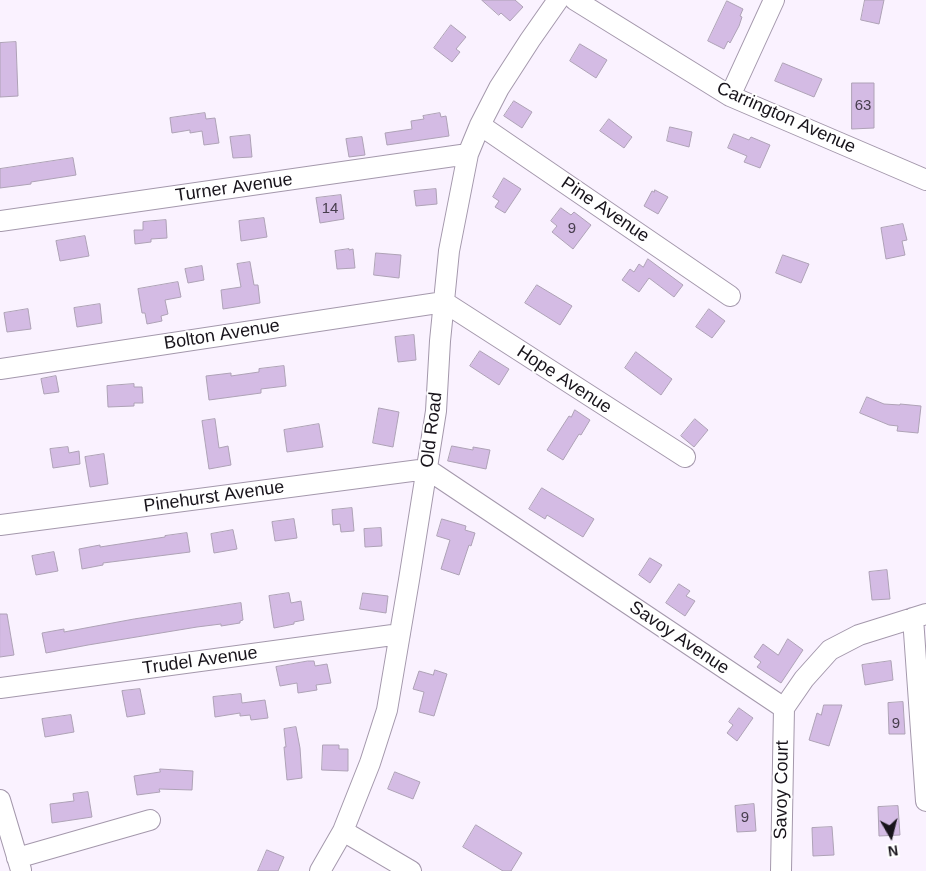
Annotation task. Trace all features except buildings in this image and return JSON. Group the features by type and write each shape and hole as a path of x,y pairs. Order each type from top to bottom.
{"street":[{"name":"Old Road","path":"320,871 343,830 370,763 387,710 436,411 440,341 449,251 468,154 480,125 504,80 558,0"},
{"name":"Carrington Avenue","path":"575,0 730,96 926,180"},
{"path":"730,96 774,0"},
{"name":"Pine Avenue","path":"480,125 730,296"},
{"name":"Turner Avenue","path":"0,221 468,154"},
{"name":"Bolton Avenue","path":"0,369 444,302"},
{"name":"Hope Avenue","path":"444,302 685,458"},
{"name":"Pinehurst Avenue","path":"0,525 427,469"},
{"name":"Savoy Avenue","path":"427,469 784,708"},
{"path":"784,708 804,679 830,650 860,635 920,616 926,801"},
{"name":"Trudel Avenue","path":"0,688 400,634"},
{"name":"Savoy Court","path":"781,871 784,708"},
{"path":"0,800 20,865 150,820"},
{"path":"343,830 411,871"}]}
